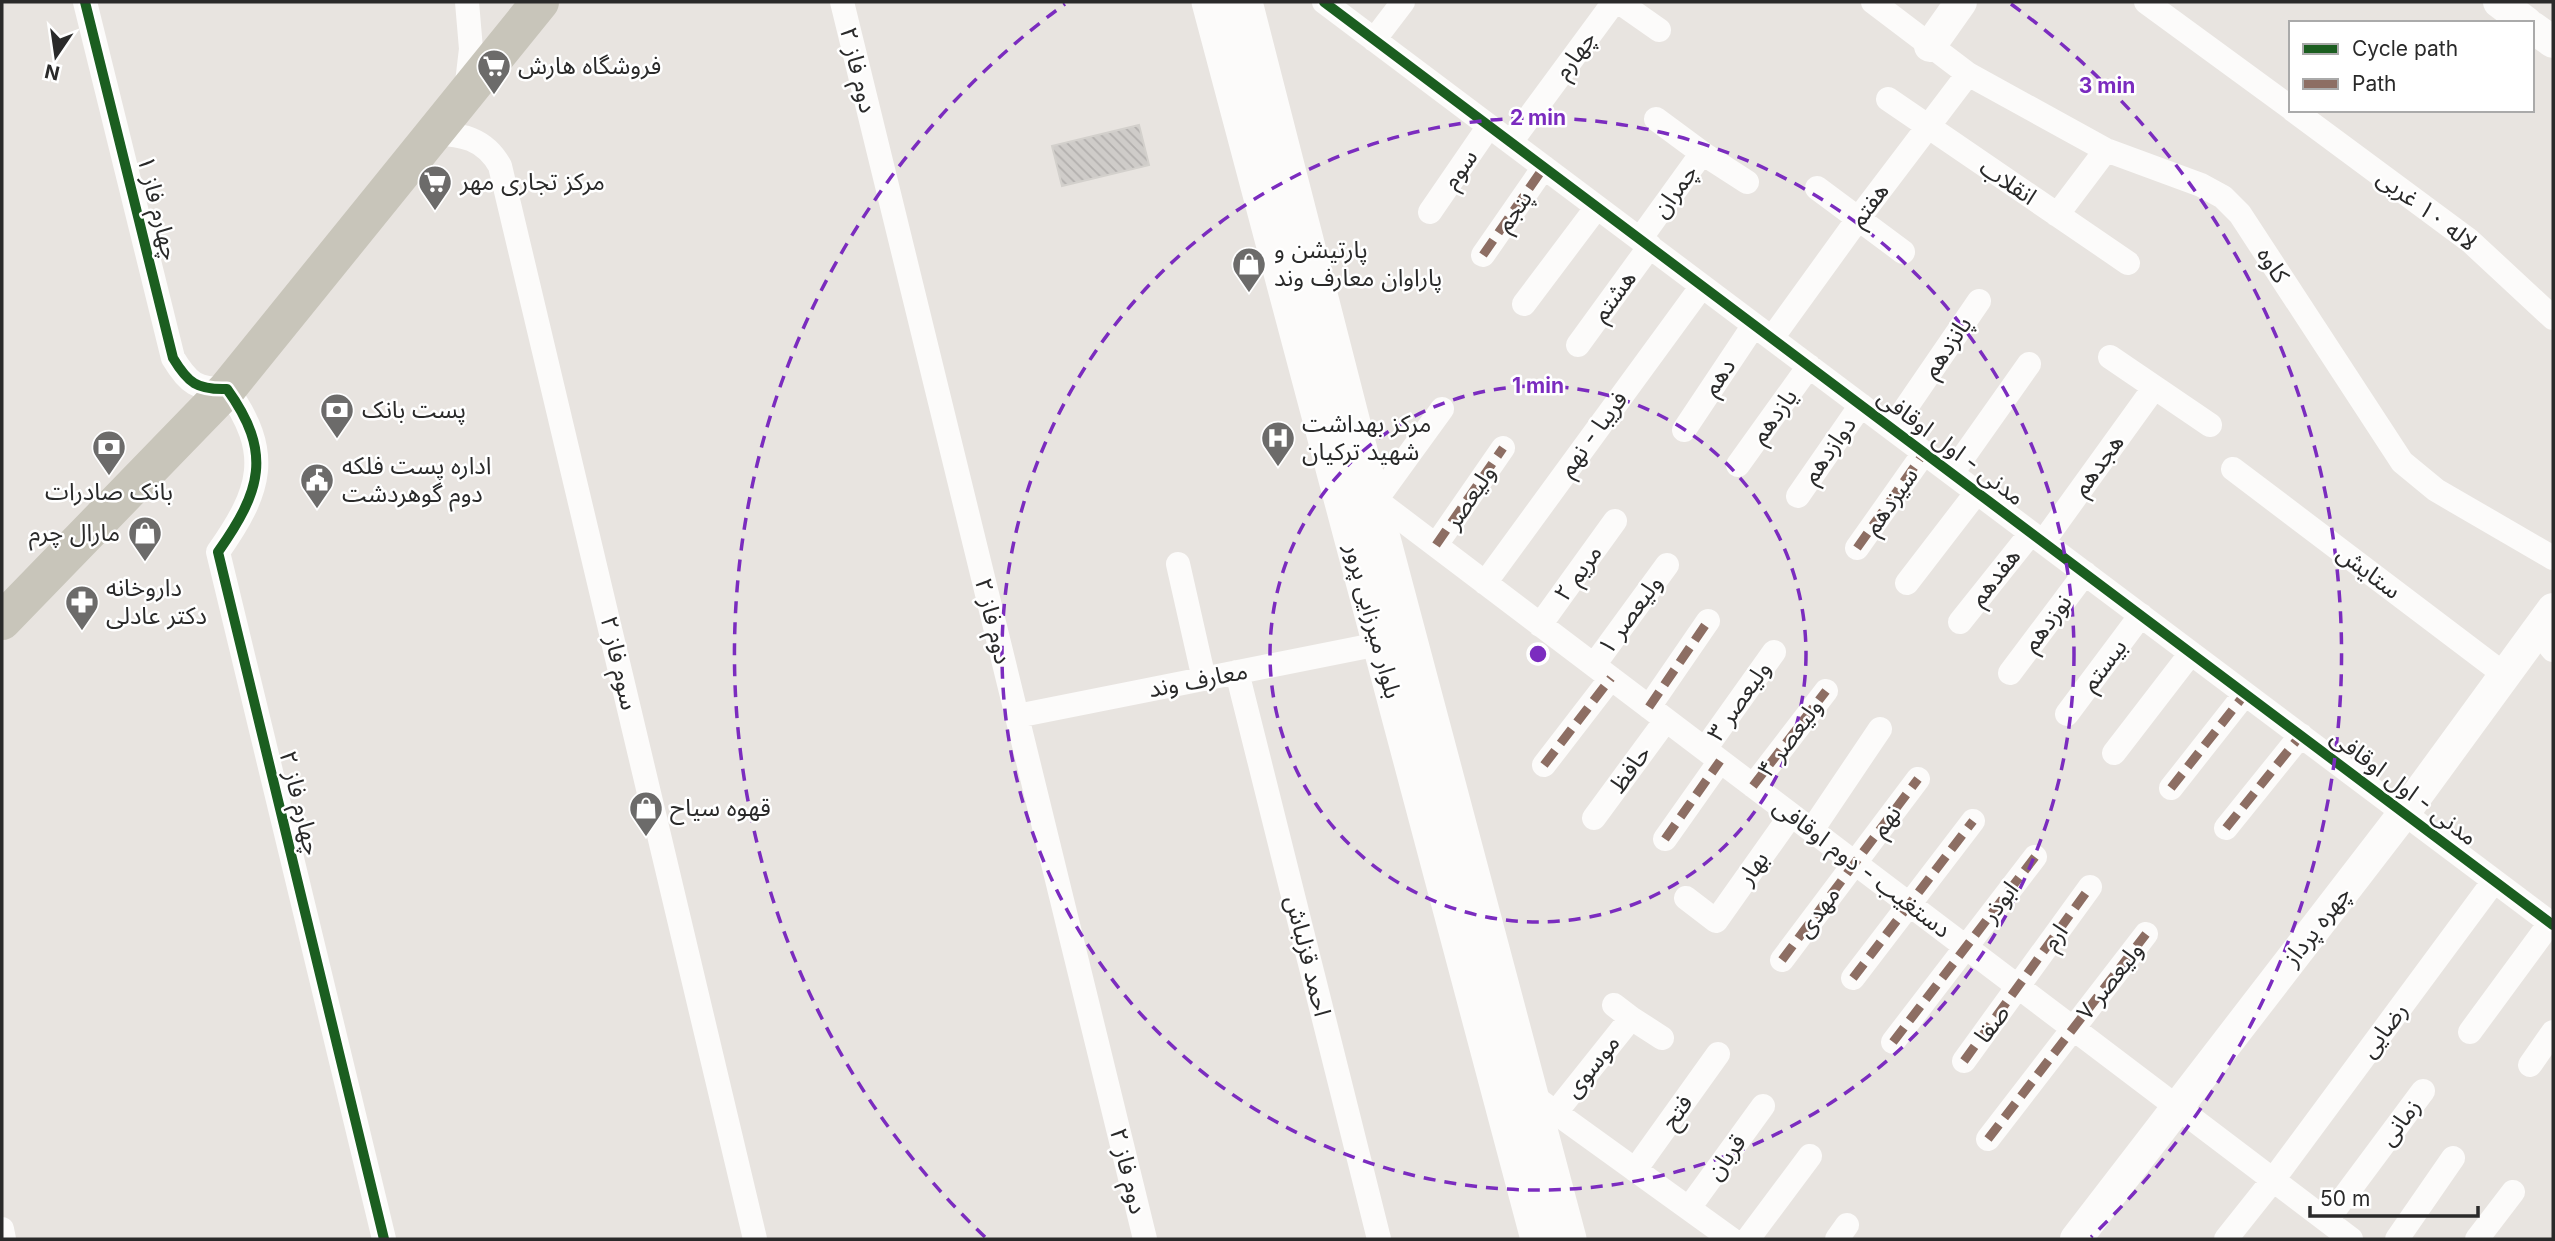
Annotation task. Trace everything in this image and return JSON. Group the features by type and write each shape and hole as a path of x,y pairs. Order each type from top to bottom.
{"main road":[{"path":"2,621 227,389 540,2"},
{"name":"بلوار میرزایی پرور","path":"1209,2 1538,1239"},
{"name":"بلوار میرزایی پرور","path":"1245,2 1279,143 1374,498 1543,1103 1569,1239"}],"street":[{"name":"چهارم فاز ۱","path":"85,2 173,358 190,381 211,389 227,389"},
{"path":"466,92 471,49 467,2"},
{"name":"دوم فاز ۲","path":"842,2 1145,1239"},
{"name":"مدنی - اول اوقافی","path":"1324,2 2552,924"},
{"path":"1374,40 1403,2"},
{"name":"چهارم","path":"1511,142 1614,2"},
{"path":"1619,2 1659,30"},
{"name":"کاوه","path":"1873,2 1968,74 2106,150 2201,185 2223,197 2240,214 2402,462 2436,490 2553,558"},
{"path":"1930,46 1961,2"},
{"name":"لاله ۱۰ غربی","path":"2146,2 2289,107"},
{"path":"2499,2 2524,21"},
{"path":"2534,28 2553,42"},
{"name":"هفتم","path":"1763,332 1858,219 1968,74"},
{"name":"انقلاب","path":"1888,99 2128,263"},
{"name":"لاله ۱۰ غربی","path":"2296,112 2470,241 2553,318"},
{"path":"1656,119 1702,153"},
{"name":"سوم","path":"1430,212 1489,126"},
{"name":"سوم فاز ۲","path":"432,134 468,137 494,155 500,166 755,1239"},
{"path":"2056,215 2106,150"},
{"name":"چمران","path":"1645,243 1702,153 1747,182"},
{"name":"پنجم","path":"1483,255 1544,167"},
{"path":"1817,188 1903,251"},
{"path":"1524,304 1597,207"},
{"name":"هشتم","path":"1577,345 1645,243"},
{"name":"فریبا - نهم","path":"1485,583 1702,286"},
{"name":"پانزدهم","path":"1892,428 1979,301"},
{"name":"دهم","path":"1684,430 1763,332"},
{"path":"2110,357 2210,425"},
{"path":"1952,473 2029,364"},
{"name":"یازدهم","path":"1738,465 1809,366"},
{"name":"هجدهم","path":"2037,537 2154,388"},
{"name":"چهارم فاز ۲","path":"227,389 242,410 251,430 257,472 244,512 218,552 384,1239"},
{"name":"دوازدهم","path":"1798,496 1861,405"},
{"path":"1374,498 1443,409"},
{"name":"ولیعصر","path":"1436,545 1503,448"},
{"name":"سیزدهم","path":"1857,548 1924,453"},
{"name":"ستایش","path":"2232,469 2505,675"},
{"path":"1908,583 1977,492"},
{"name":"دستغیب - دوم اوقافی","path":"1374,498 2341,1233"},
{"name":"مریم ۲","path":"1541,625 1615,521"},
{"name":"هفدهم","path":"1960,622 2037,537"},
{"path":"1178,564 1204,679"},
{"name":"ولیعصر ۱","path":"1544,765 1667,565"},
{"name":"نوزدهم","path":"2010,673 2085,573"},
{"name":"بیستم","path":"2067,714 2141,615"},
{"name":"حافظ","path":"1594,818 1708,621"},
{"name":"چهره پرداز","path":"2076,1239 2404,813 2505,675 2548,630"},
{"name":"معارف وند","path":"1017,716 1379,644"},
{"name":"ولیعصر ۳","path":"1665,839 1774,652"},
{"path":"2114,753 2191,653"},
{"name":"احمد قزلباش","path":"1237,672 1380,1239"},
{"name":"ولیعصر ۴","path":"1754,786 1826,691"},
{"path":"2171,788 2245,694"},
{"path":"1812,830 1880,729"},
{"path":"2226,828 2301,735"},
{"name":"نهم","path":"1854,863 1917,779"},
{"name":"بهار","path":"1686,898 1716,921 1791,814"},
{"path":"1853,978 1973,821"},
{"name":"ابوذر","path":"1893,1042 2035,857"},
{"name":"مهدی","path":"1782,960 1854,863"},
{"name":"رضایی","path":"2273,1180 2494,881"},
{"name":"ارم","path":"2019,988 2090,887"},
{"path":"2470,1032 2552,924"},
{"name":"ولیعصر ۷","path":"2074,1028 2147,934"},
{"name":"صفا","path":"1964,1061 2019,988"},
{"name":"موسوی","path":"1543,1103 1622,1011 1662,1038"},
{"path":"1987,1139 2074,1028"},
{"path":"2530,1065 2553,1032"},
{"name":"فتح","path":"1635,1170 1718,1054"},
{"name":"زمانی","path":"2341,1233 2423,1091"},
{"path":"1543,1103 1689,1208 1711,1231 1731,1239"},
{"name":"قربان","path":"1689,1208 1763,1106"},
{"path":"1748,1239 1810,1156"},
{"path":"2397,1239 2454,1158"},
{"path":"2226,1239 2273,1180"},
{"path":"2477,1239 2513,1192"},
{"path":"2,1229 4,1239"}],"building":[{"path":"1139,125 1149,165 1062,186 1052,146"}],"marked path":[{"path":"1483,255 1544,167"},
{"path":"1436,545 1503,448"},
{"path":"1857,548 1924,453"},
{"path":"1649,707 1708,621"},
{"path":"1544,765 1611,678"},
{"path":"1753,786 1826,691"},
{"path":"2171,788 2245,694"},
{"path":"2226,828 2301,735"},
{"path":"1665,839 1720,761"},
{"path":"1782,960 1918,779"},
{"path":"1853,978 1973,821"},
{"path":"1893,1042 2035,857"},
{"path":"1964,1061 2090,887"},
{"path":"1988,1139 2146,934"}],"cycle path":[{"path":"85,2 173,358 194,383 208,388 227,389 242,412 256,453 252,490 244,510 218,552 384,1239"},
{"path":"1324,2 2553,925"}],"place":[{"name":"فروشگاه هارش","path":"494,96"},
{"name":"مرکز تجاری مهر","path":"435,212"},
{"name":"پارتیشن و پاراوان معارف وند","path":"1249,294"},
{"name":"پست بانک","path":"337,440"},
{"name":"مرکز بهداشت شهید ترکیان","path":"1278,468"},
{"name":"بانک صادرات","path":"109,477"},
{"name":"اداره پست فلکه دوم گوهردشت","path":"317,510"},
{"name":"مارال چرم","path":"145,563"},
{"name":"داروخانه دکتر عادلی","path":"82,632"},
{"name":"قهوه سیاح","path":"646,838"}]}
